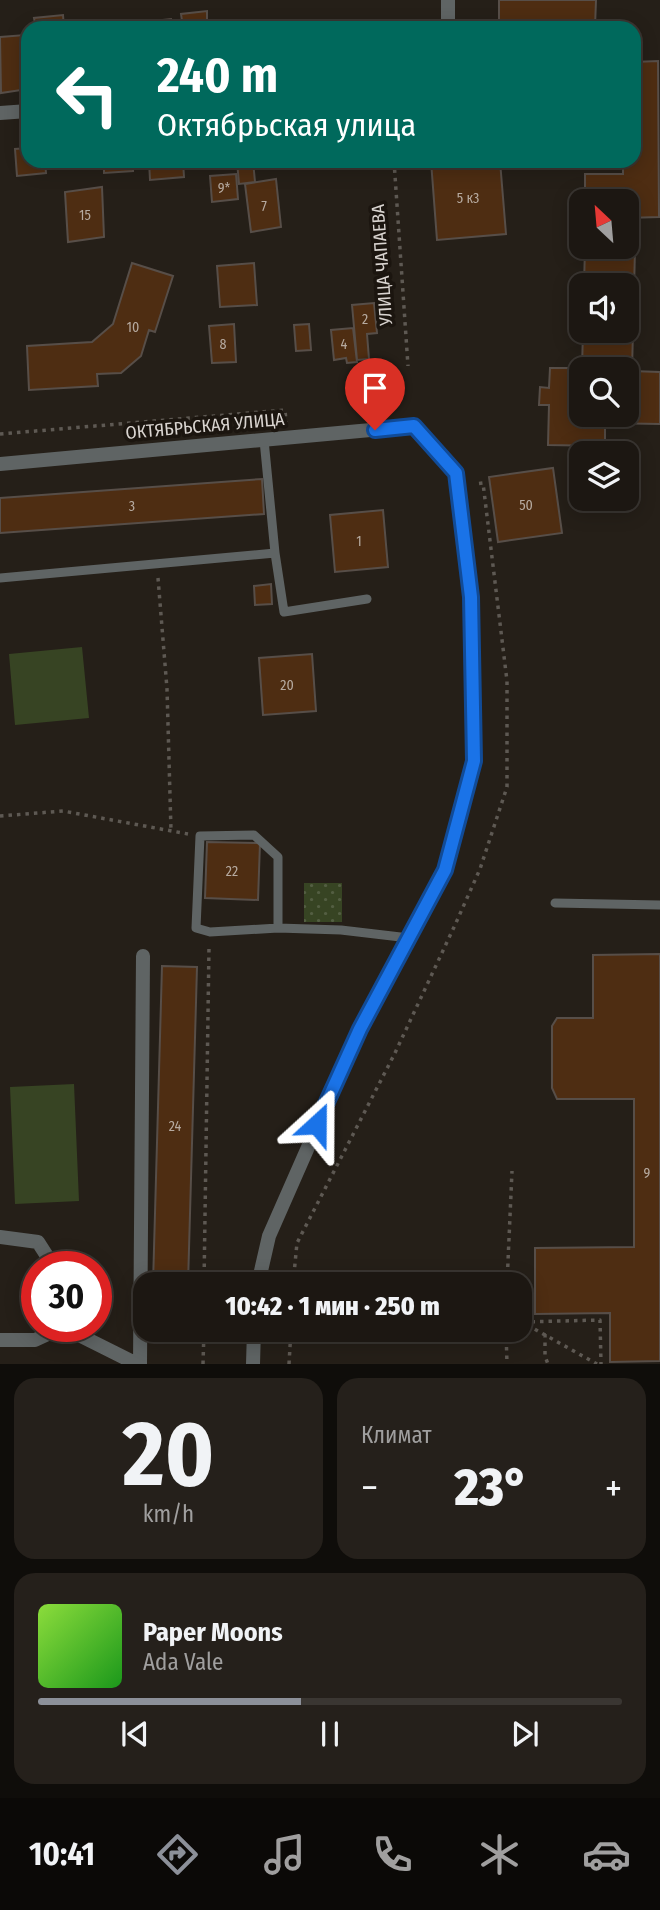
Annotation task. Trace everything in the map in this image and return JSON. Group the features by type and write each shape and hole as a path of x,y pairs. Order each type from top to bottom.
{"street":[{"path":"448,0 449,21"},
{"path":"0,114 21,112"},
{"name":"ОКТЯБРЬСКАЯ УЛИЦА","path":"0,464 414,426 456,473 471,597 474,761 445,870 409,938"},
{"path":"261,1272 269,1236 296,1172 360,1029 409,938"},
{"path":"92,1342 138,1364 143,956"},
{"path":"0,1237 38,1242 44,1251"},
{"path":"0,1340 21,1340"},
{"path":"253,1364 254,1342"}],"lane":[{"path":"264,440 275,553 284,612 367,599"},
{"path":"0,578 275,553"},
{"path":"278,928 278,858 254,835 200,836 196,928 210,932 278,928 341,930 409,938"},
{"path":"555,903 660,905"}],"path":[{"name":"УЛИЦА ЧАПАЕВА","path":"394,168 408,366"},
{"path":"0,434 285,410 287,438"},
{"path":"157,564 167,689 171,831"},
{"path":"0,816 63,811 200,836"},
{"path":"204,1272 210,932"},
{"path":"508,1272 512,1171"},
{"path":"532,1322 600,1320 599,1364 532,1328"},
{"path":"545,1334 544,1356 548,1364"},
{"path":"203,1364 204,1342"},
{"path":"289,1364 290,1342"},
{"path":"506,1342 507,1364"}],"green space":[{"path":"82,647 89,718 15,725 9,654"},
{"path":"304,883 342,883 342,922 304,922"},
{"path":"74,1084 79,1201 15,1204 10,1087"}],"building":[{"path":"499,0 596,0 595,21 499,21"},
{"path":"207,11 207,21 182,21 181,14"},
{"path":"63,15 63,21 35,21 34,18"},
{"path":"21,35 21,90 1,93 0,37"},
{"path":"658,61 659,217 639,218 639,189 585,189 585,174 623,174 623,168 641,168 641,62"},
{"path":"15,149 21,149 21,168 46,168 46,173 17,176"},
{"path":"104,168 133,168 133,171 104,173"},
{"path":"149,168 183,168 184,177 150,180"},
{"path":"238,168 254,168 255,182 239,184"},
{"path":"432,168 501,168 506,234 437,240"},
{"path":"236,174 238,199 212,202 210,176"},
{"path":"276,179 281,227 251,232 245,184"},
{"path":"102,187 104,237 68,242 65,192"},
{"path":"585,259 635,259 634,273 584,273"},
{"path":"132,263 173,276 155,332 149,330 141,356 121,373 97,374 98,386 29,390 27,346 92,342 113,324"},
{"path":"254,263 257,305 220,307 217,266"},
{"path":"374,303 377,333 367,334 369,359 357,360 352,305"},
{"path":"234,324 236,362 212,363 209,326"},
{"path":"309,324 311,350 296,351 294,325"},
{"path":"353,328 357,362 347,363 346,358 334,360 331,330"},
{"path":"583,343 633,343 632,357 582,357"},
{"path":"550,368 569,368 569,427 605,427 605,441 569,441 569,445 548,445 549,405 539,405 540,387 549,388"},
{"path":"639,371 660,372 660,424 639,424"},
{"path":"553,468 562,533 498,542 489,477"},
{"path":"262,479 264,514 0,533 0,498"},
{"path":"383,510 388,567 335,572 330,515"},
{"path":"271,584 272,604 255,605 254,586"},
{"path":"312,654 316,711 263,715 259,658"},
{"path":"207,842 260,843 258,900 205,898"},
{"path":"660,954 660,1361 610,1362 610,1313 535,1314 535,1248 634,1247 634,1099 557,1099 552,1088 552,1026 557,1018 593,1018 593,955"},
{"path":"162,966 197,967 188,1272 153,1272"}],"route":[{"path":"317,1124 360,1029 445,870 474,761 471,597 456,473 414,426 375,430"}]}
